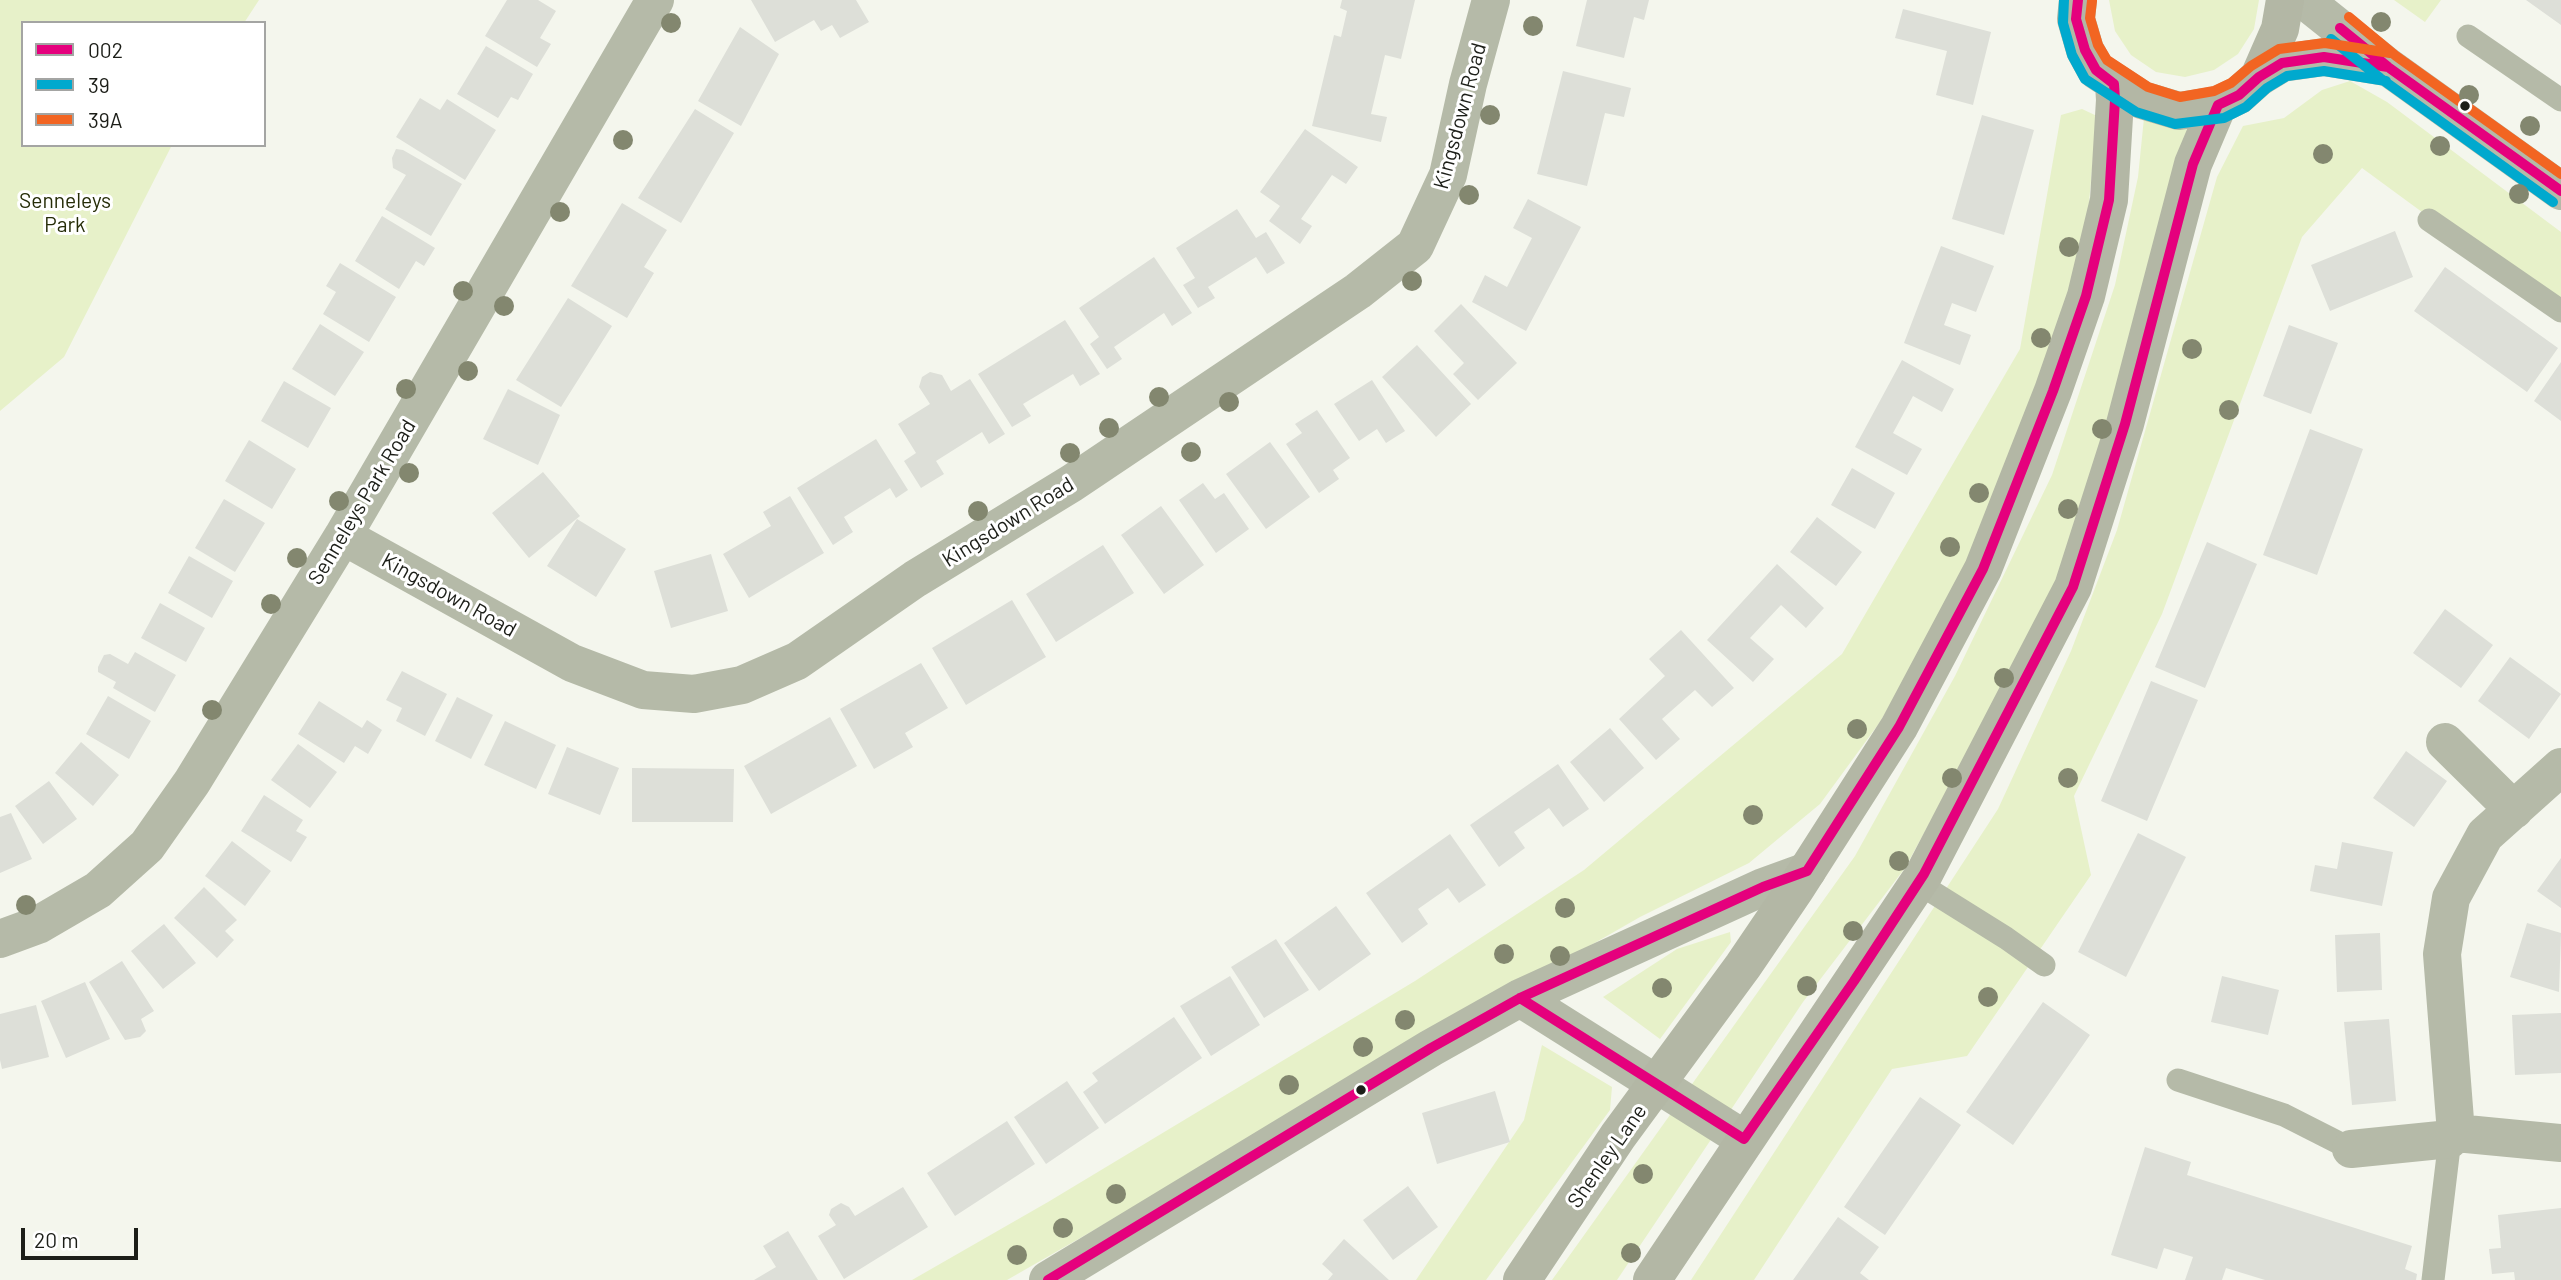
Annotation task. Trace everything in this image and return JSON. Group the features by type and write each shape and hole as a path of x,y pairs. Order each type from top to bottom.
{"main road":[{"path":"2078,0 2076,19 2085,50 2096,70 2142,100 2179,111 2218,105 2239,95 2259,77 2280,29 2285,0"},
{"name":"Shenley Lane","path":"1522,1280 1618,1136 1743,966 1807,871 1899,727 1983,569 2053,391 2086,296 2109,200 2114,84"},
{"path":"1652,1280 1918,883 2073,587 2125,424 2193,163 2218,105"}],"street":[{"name":"Senneleys Park Road","path":"0,939 38,925 98,890 147,846 192,782 343,536 655,0"},
{"name":"Kingsdown Road","path":"343,536 572,663 643,690 694,694 742,685 797,661 915,579 1072,483 1141,437 1358,291 1415,246 1448,176 1468,84 1491,0"},
{"path":"2304,0 2388,67 2561,191"},
{"path":"2259,77 2282,63 2324,57 2388,67"},
{"path":"2445,742 2514,810"},
{"path":"2453,1136 2442,954 2451,898 2485,835 2561,767"},
{"path":"1048,1280 1431,1048 1520,999 1763,887 1807,871"},
{"path":"1520,999 1744,1139"},
{"path":"2351,1149 2453,1136 2561,1143"}],"lane":[{"path":"2468,36 2561,100"},
{"path":"2430,220 2561,312"},
{"path":"1918,883 2044,964"},
{"path":"2178,1080 2284,1115 2351,1149"},
{"path":"2433,1280 2453,1136"}],"green space":[{"name":"Senneleys Park","path":"0,0 259,0 245,21 21,21 21,147 171,147 64,357 0,411"},
{"path":"2109,0 2259,0 2254,29 2238,54 2214,70 2185,77 2156,72 2131,55 2115,31"},
{"path":"2394,0 2441,0 2425,22"},
{"path":"2350,81 2387,102 2561,232 2561,314 2362,168 2302,237 2162,614 2074,796 2091,875 1967,1056 1892,1069 1754,1280 1691,1280 1998,809 2071,651 2117,530 2217,177 2243,126 2284,118 2322,90"},
{"path":"2082,109 2097,116 2087,224 2053,364 1971,565 1880,722 1820,804 1749,863 1640,917 1007,1280 912,1280 1048,1202 1415,981 1584,870 1842,654 2020,349 2061,115"},
{"path":"2144,118 2189,124 2067,570 1905,868 1803,1002 1617,1280 1552,1280 1855,856 1955,676 2052,475 2115,285 2138,177"},
{"path":"1730,932 1731,942 1660,1039 1603,997 1677,949"},
{"path":"1542,1045 1612,1087 1610,1110 1486,1280 1416,1280 1524,1120"}],"building":[{"path":"507,0 538,0 556,11 540,38 551,44 537,67 485,36"},
{"path":"751,0 856,0 869,22 840,38 832,25 821,31 814,20 775,42"},
{"path":"1342,0 1415,0 1401,59 1385,55 1371,114 1387,117 1381,142 1312,126 1334,35 1341,37 1347,11 1340,8"},
{"path":"1587,0 1649,0 1644,20 1634,17 1624,58 1576,46"},
{"path":"2526,0 2561,0 2561,25"},
{"path":"1903,9 1991,32 1973,105 1936,95 1947,51 1895,38"},
{"path":"740,27 779,54 741,126 698,101"},
{"path":"486,46 533,74 518,100 511,97 498,118 457,94"},
{"path":"1563,71 1631,88 1624,117 1605,113 1587,186 1537,174"},
{"path":"420,98 440,110 447,99 496,130 465,180 396,137"},
{"path":"695,109 734,133 681,223 638,198"},
{"path":"1982,115 2034,130 2004,235 1952,219"},
{"path":"1305,129 1358,167 1346,184 1332,175 1301,219 1312,226 1300,244 1269,221 1280,206 1260,192"},
{"path":"396,149 403,150 462,184 431,236 385,209 406,175 393,168 392,158"},
{"path":"1528,199 1581,227 1526,331 1472,302 1485,275 1507,287 1532,238 1513,228"},
{"path":"622,203 667,230 644,267 654,273 627,318 571,286"},
{"path":"1237,209 1256,238 1266,232 1285,263 1267,274 1256,257 1208,287 1215,298 1198,308 1183,285 1195,278 1176,248"},
{"path":"382,216 435,248 424,266 416,261 399,289 355,261"},
{"path":"2395,231 2413,277 2330,311 2311,265"},
{"path":"1941,246 1994,266 1976,312 1952,303 1944,325 1971,335 1960,365 1904,343"},
{"path":"1154,257 1192,313 1172,326 1164,313 1114,347 1122,359 1107,369 1090,344 1099,337 1079,308"},
{"path":"340,263 396,297 369,342 323,314 336,292 326,286"},
{"path":"2445,267 2558,348 2527,392 2414,311"},
{"path":"568,298 612,326 561,407 516,380"},
{"path":"1461,304 1517,363 1478,400 1453,374 1464,363 1434,331"},
{"path":"1065,320 1100,374 1080,386 1073,374 1023,404 1031,416 1012,427 978,374"},
{"path":"320,324 364,352 335,396 292,369"},
{"path":"2289,325 2338,343 2311,414 2263,396"},
{"path":"1417,345 1471,404 1436,437 1382,377"},
{"path":"1902,360 1954,389 1942,412 1913,396 1893,433 1922,449 1907,475 1855,447"},
{"path":"2561,362 2561,421 2534,401"},
{"path":"930,372 942,375 951,391 970,379 1005,434 989,444 982,432 936,461 944,474 921,488 904,461 916,453 898,424 930,404 919,387 922,377"},
{"path":"1372,380 1405,431 1386,443 1377,429 1359,441 1334,404"},
{"path":"284,381 331,408 308,448 261,421"},
{"path":"508,389 560,415 538,465 483,439"},
{"path":"1317,410 1350,458 1333,470 1339,479 1319,493 1286,444 1302,433 1295,424"},
{"path":"2310,429 2363,449 2317,575 2263,555"},
{"path":"876,439 908,490 896,498 890,488 844,517 853,532 833,545 797,488"},
{"path":"249,440 296,469 272,509 225,481"},
{"path":"1270,442 1310,497 1266,529 1226,474"},
{"path":"1852,468 1895,493 1875,529 1831,505"},
{"path":"543,472 580,516 529,558 492,513"},
{"path":"1203,483 1215,499 1224,493 1249,529 1216,553 1179,500"},
{"path":"790,496 824,553 749,598 723,554 771,526 763,512"},
{"path":"224,499 265,523 235,572 195,548"},
{"path":"1161,506 1204,565 1164,594 1121,535"},
{"path":"1817,517 1862,552 1836,586 1790,552"},
{"path":"577,519 626,549 596,597 547,566"},
{"path":"2207,542 2257,564 2205,688 2155,667"},
{"path":"1103,545 1134,593 1056,642 1026,594"},
{"path":"711,554 728,611 671,628 654,571"},
{"path":"189,556 233,581 212,618 168,593"},
{"path":"1777,564 1824,608 1806,628 1781,605 1750,638 1774,659 1753,682 1707,640"},
{"path":"1012,600 1046,657 966,705 932,648"},
{"path":"160,603 205,628 186,662 141,638"},
{"path":"2445,609 2493,645 2461,688 2413,653"},
{"path":"1681,630 1734,688 1712,707 1695,690 1662,719 1680,739 1656,760 1619,719 1665,676 1649,659"},
{"path":"135,652 176,675 155,712 113,688 116,682 98,672 104,655 110,654 128,664"},
{"path":"2510,657 2561,694 2529,739 2478,701"},
{"path":"921,663 948,708 905,733 913,747 874,769 840,709"},
{"path":"402,671 447,694 425,736 396,721 402,708 386,700"},
{"path":"2151,681 2198,700 2147,821 2101,801"},
{"path":"108,696 151,721 129,759 86,734"},
{"path":"457,697 493,715 471,759 435,741"},
{"path":"319,701 362,728 367,720 382,730 368,754 355,746 344,763 298,734"},
{"path":"830,717 857,766 771,814 744,766"},
{"path":"505,721 556,745 536,789 484,765"},
{"path":"1610,728 1644,768 1604,802 1570,762"},
{"path":"81,742 119,775 93,806 55,773"},
{"path":"298,744 337,772 310,808 271,780"},
{"path":"567,747 619,768 600,815 548,794"},
{"path":"2406,751 2447,781 2414,827 2373,798"},
{"path":"1558,764 1589,809 1563,827 1549,808 1514,832 1525,848 1499,867 1470,825"},
{"path":"632,768 734,769 733,822 632,822"},
{"path":"49,781 77,819 43,844 15,806"},
{"path":"264,795 303,820 296,831 307,837 291,862 241,831"},
{"path":"11,813 32,859 0,873 0,817"},
{"path":"2138,833 2186,857 2126,977 2078,952"},
{"path":"1450,834 1486,885 1459,903 1448,888 1418,909 1428,924 1402,943 1366,893"},
{"path":"232,841 271,871 245,906 205,876"},
{"path":"2342,842 2393,852 2382,906 2310,891 2315,865 2337,869"},
{"path":"2561,858 2561,908 2537,891"},
{"path":"204,887 237,920 225,931 234,940 217,958 174,918"},
{"path":"1336,906 1371,954 1319,991 1284,943"},
{"path":"2527,923 2561,933 2559,992 2510,977"},
{"path":"164,924 196,963 163,989 131,951"},
{"path":"2380,933 2382,990 2337,992 2335,935"},
{"path":"1276,939 1309,990 1264,1018 1231,967"},
{"path":"122,961 154,1011 141,1019 146,1031 140,1037 125,1040 89,982"},
{"path":"1230,976 1260,1025 1211,1056 1180,1006"},
{"path":"2222,976 2279,990 2268,1035 2211,1022"},
{"path":"85,982 110,1039 66,1058 41,1001"},
{"path":"2043,1002 2090,1035 2013,1145 1966,1112"},
{"path":"36,1005 49,1057 2,1069 0,1014"},
{"path":"2561,1013 2561,1073 2515,1075 2512,1015"},
{"path":"1174,1017 1202,1058 1105,1124 1083,1092 1098,1081 1092,1073"},
{"path":"2389,1019 2396,1101 2352,1105 2344,1022"},
{"path":"1067,1081 1099,1128 1046,1164 1014,1117"},
{"path":"1495,1091 1510,1142 1437,1164 1422,1113"},
{"path":"1920,1097 1961,1125 1885,1235 1844,1207"},
{"path":"1007,1121 1035,1164 955,1216 927,1173"},
{"path":"2145,1147 2191,1162 2187,1175 2412,1246 2405,1269 2417,1274 2416,1280 2265,1280 2226,1268 2222,1280 2185,1280 2193,1257 2164,1248 2157,1269 2111,1255"},
{"path":"1408,1186 1438,1227 1393,1260 1363,1220"},
{"path":"903,1187 928,1227 844,1279 818,1236 836,1225 829,1215 831,1209 841,1203 849,1207 855,1216"},
{"path":"2561,1208 2561,1280 2515,1280 2514,1272 2492,1274 2489,1249 2501,1248 2498,1215"},
{"path":"1838,1217 1879,1247 1860,1273 1869,1280 1793,1280"},
{"path":"788,1231 818,1280 754,1280 776,1267 763,1246"},
{"path":"1344,1239 1389,1280 1328,1280 1333,1274 1322,1264"}],"transit line":[{"name":"39","path":"2064,0 2063,23 2072,55 2085,79 2136,112 2175,124 2224,118 2246,107 2267,88 2287,76 2324,71 2386,81"},
{"name":"002","path":"1048,1280 1431,1048 1520,998 1763,887 1807,871 1899,727 1983,569 2053,391 2086,296 2109,200 2115,100 2114,84 2096,70 2085,50 2076,19 2078,0"},
{"name":"39A","path":"2092,1 2090,18 2098,45 2107,60 2148,87 2180,97 2214,91 2231,83 2251,66 2279,49 2325,43 2390,53"},
{"name":"39A","path":"2349,17 2396,56 2561,174"},
{"name":"002","path":"2340,28 2388,67 2561,191"},
{"name":"39","path":"2331,39 2380,78 2553,202"},
{"name":"002","path":"1520,998 1744,1139 1854,981 1924,874 2073,587 2125,424 2193,164 2218,105 2239,95 2259,77 2282,63 2324,57 2388,67"}]}
